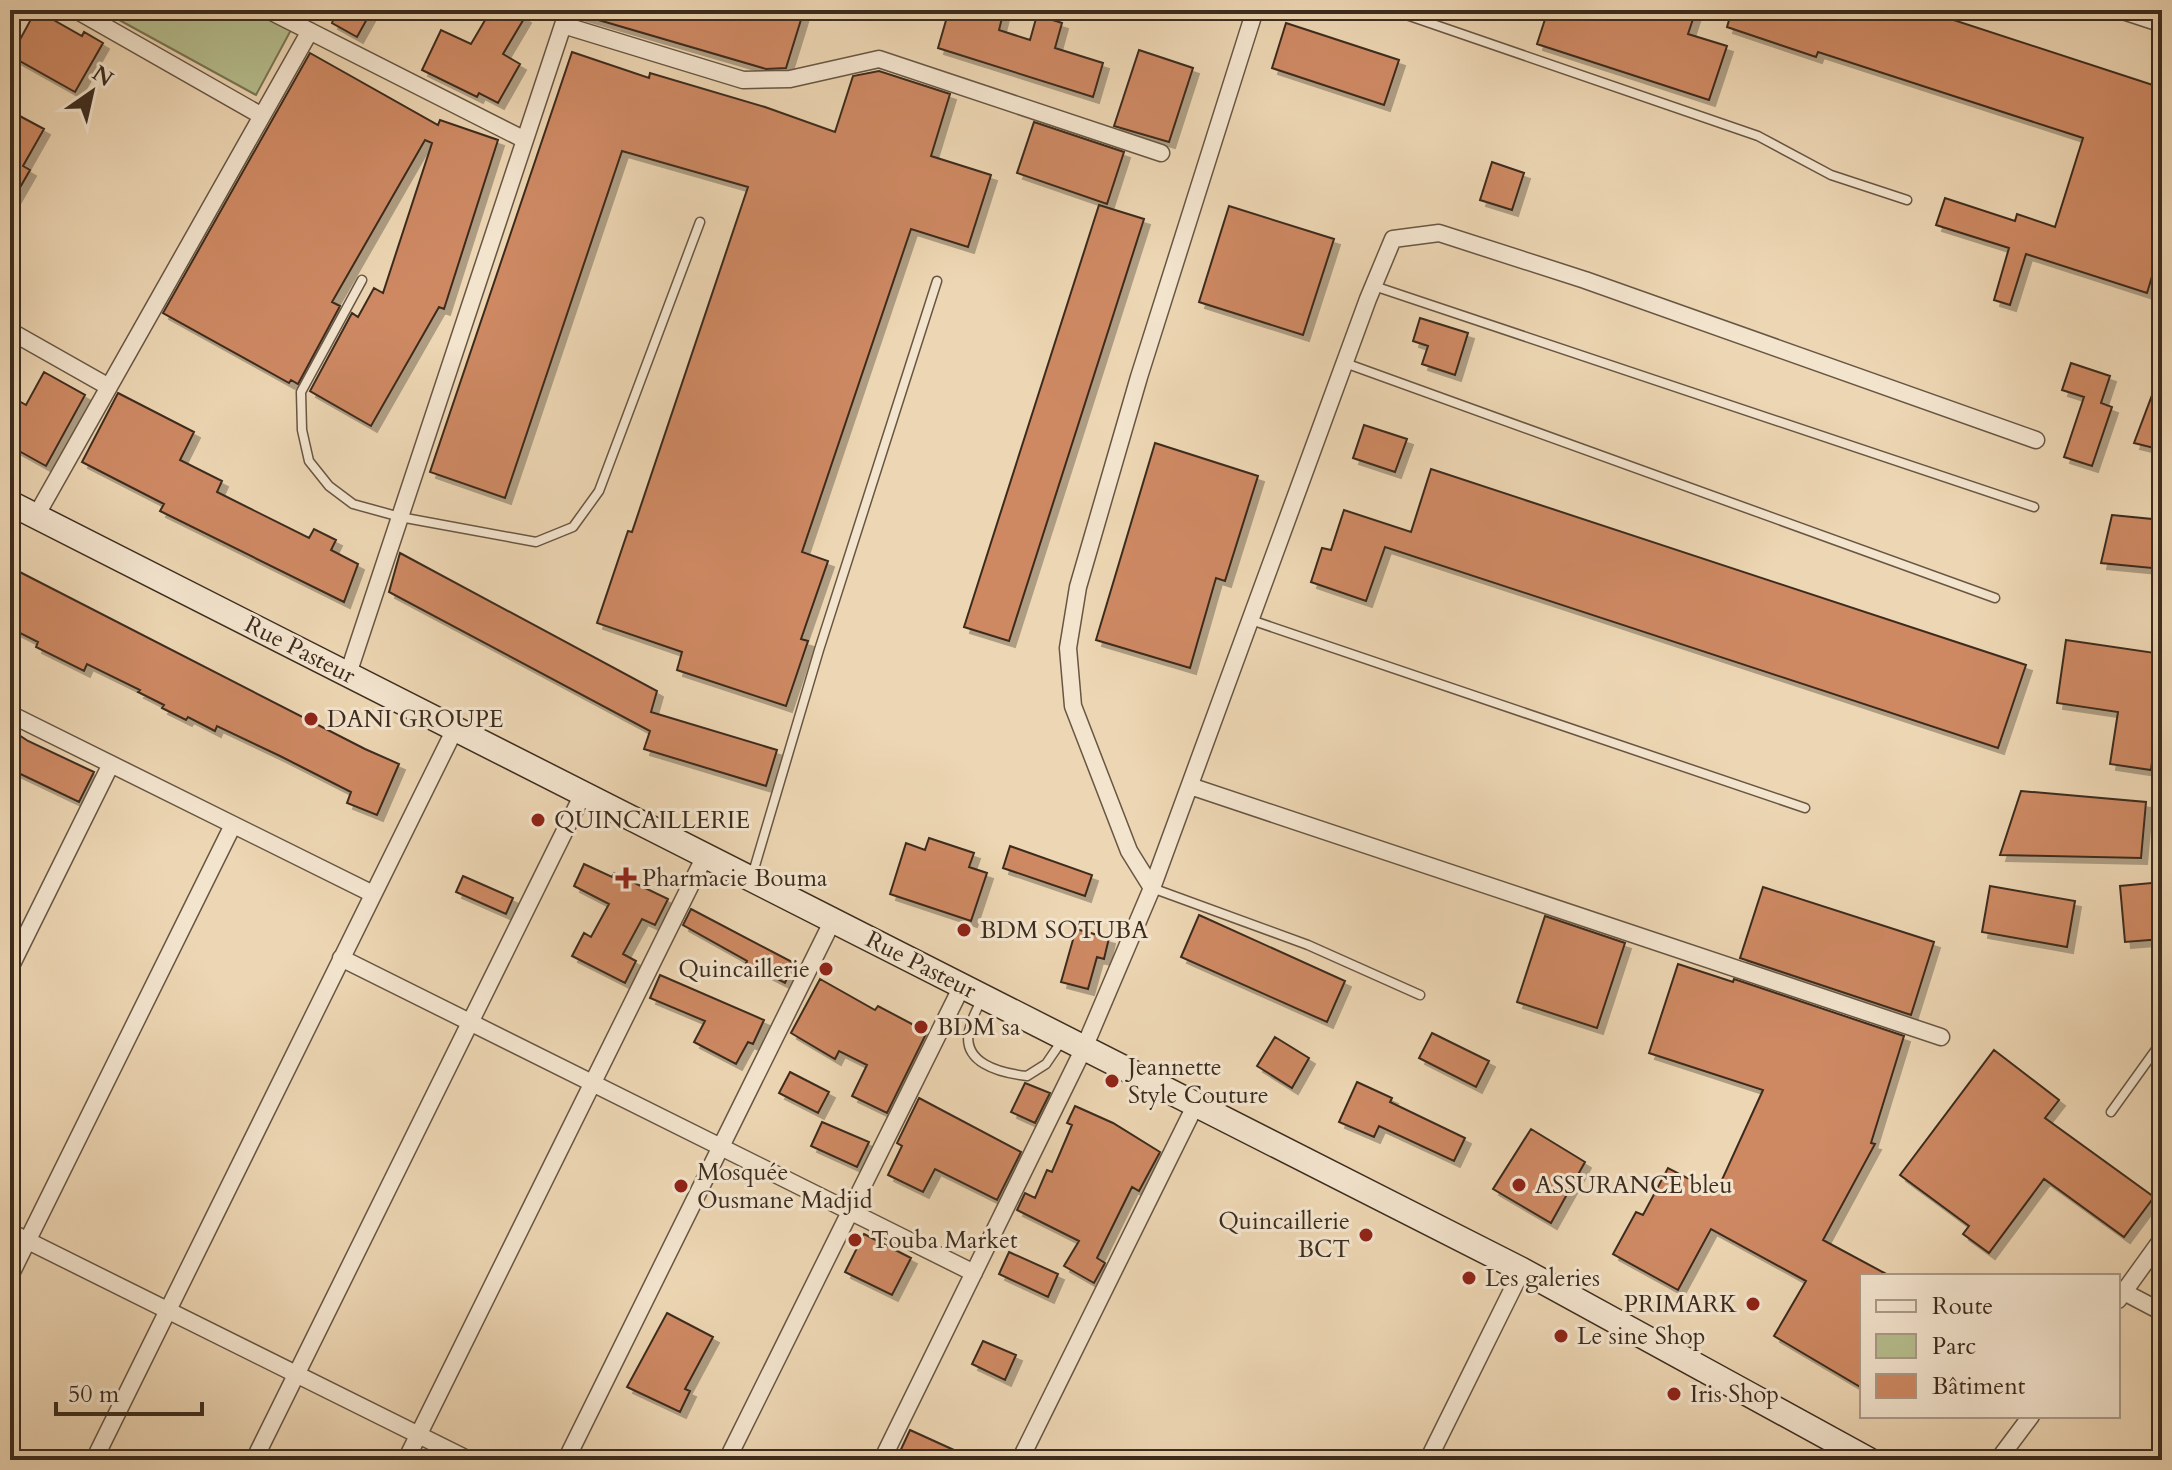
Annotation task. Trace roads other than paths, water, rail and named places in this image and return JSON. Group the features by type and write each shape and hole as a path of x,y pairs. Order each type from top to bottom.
{"main road":[{"name":"Rue Pasteur","path":"10,503 1522,1270 1869,1460"}],"street":[{"path":"76,10 262,116"},
{"path":"550,10 565,18 743,80 790,79 879,59 1161,153"},
{"path":"278,12 525,140"},
{"path":"1152,888 1129,851 1073,706 1068,648 1078,587 1135,392 1254,14"},
{"path":"348,674 565,18"},
{"path":"36,516 310,31"},
{"path":"882,1460 974,1273 1074,1043 1152,888 1344,362 1393,239 1439,233 1585,280 2036,440"},
{"path":"10,331 109,387"},
{"path":"10,714 373,894"},
{"path":"94,1460 455,729"},
{"path":"10,968 111,764"},
{"path":"1190,786 1941,1037"},
{"path":"254,1460 583,794"},
{"path":"10,1276 233,825"},
{"path":"406,1460 705,856"},
{"path":"566,1460 833,920"},
{"path":"341,958 974,1273"},
{"path":"727,1460 851,1211 972,991"},
{"path":"1020,1460 1196,1104"},
{"path":"10,1232 469,1460"},
{"path":"2162,1239 2121,1296 2162,1312"},
{"path":"1428,1460 1522,1270"},
{"path":"1998,1460 2030,1418"}],"lane":[{"path":"1227,10 1254,14"},
{"path":"1392,10 1758,136 1831,175 1907,200"},
{"path":"2107,10 2162,28"},
{"path":"362,280 301,392 302,430 309,461 329,486 353,504 400,517 536,542 573,527 599,491 700,222"},
{"path":"752,879 819,650 937,281"},
{"path":"1373,286 2034,507"},
{"path":"1344,362 1995,598"},
{"path":"1251,620 1805,808"},
{"path":"1152,888 1308,945 1420,995"},
{"path":"972,991 969,1050 981,1064 1027,1076 1074,1043"},
{"path":"2111,1112 2162,1041"}],"place":[{"name":"DANI GROUPE","path":"311,719"},
{"name":"QUINCAILLERIE","path":"538,820"},
{"name":"Pharmacie Bouma","path":"626,878"},
{"name":"BDM SOTUBA","path":"964,930"},
{"name":"Quincaillerie","path":"826,969"},
{"name":"BDM sa","path":"921,1027"},
{"name":"Jeannette Style Couture","path":"1112,1081"},
{"name":"ASSURANCE bleu","path":"1519,1185"},
{"name":"Mosquée Ousmane Madjid","path":"681,1186"},
{"name":"Quincaillerie BCT","path":"1366,1235"},
{"name":"Touba Market","path":"855,1240"},
{"name":"Les galeries","path":"1469,1278"},
{"name":"PRIMARK","path":"1753,1304"},
{"name":"Le sine Shop","path":"1561,1336"},
{"name":"Iris Shop","path":"1674,1394"}]}
